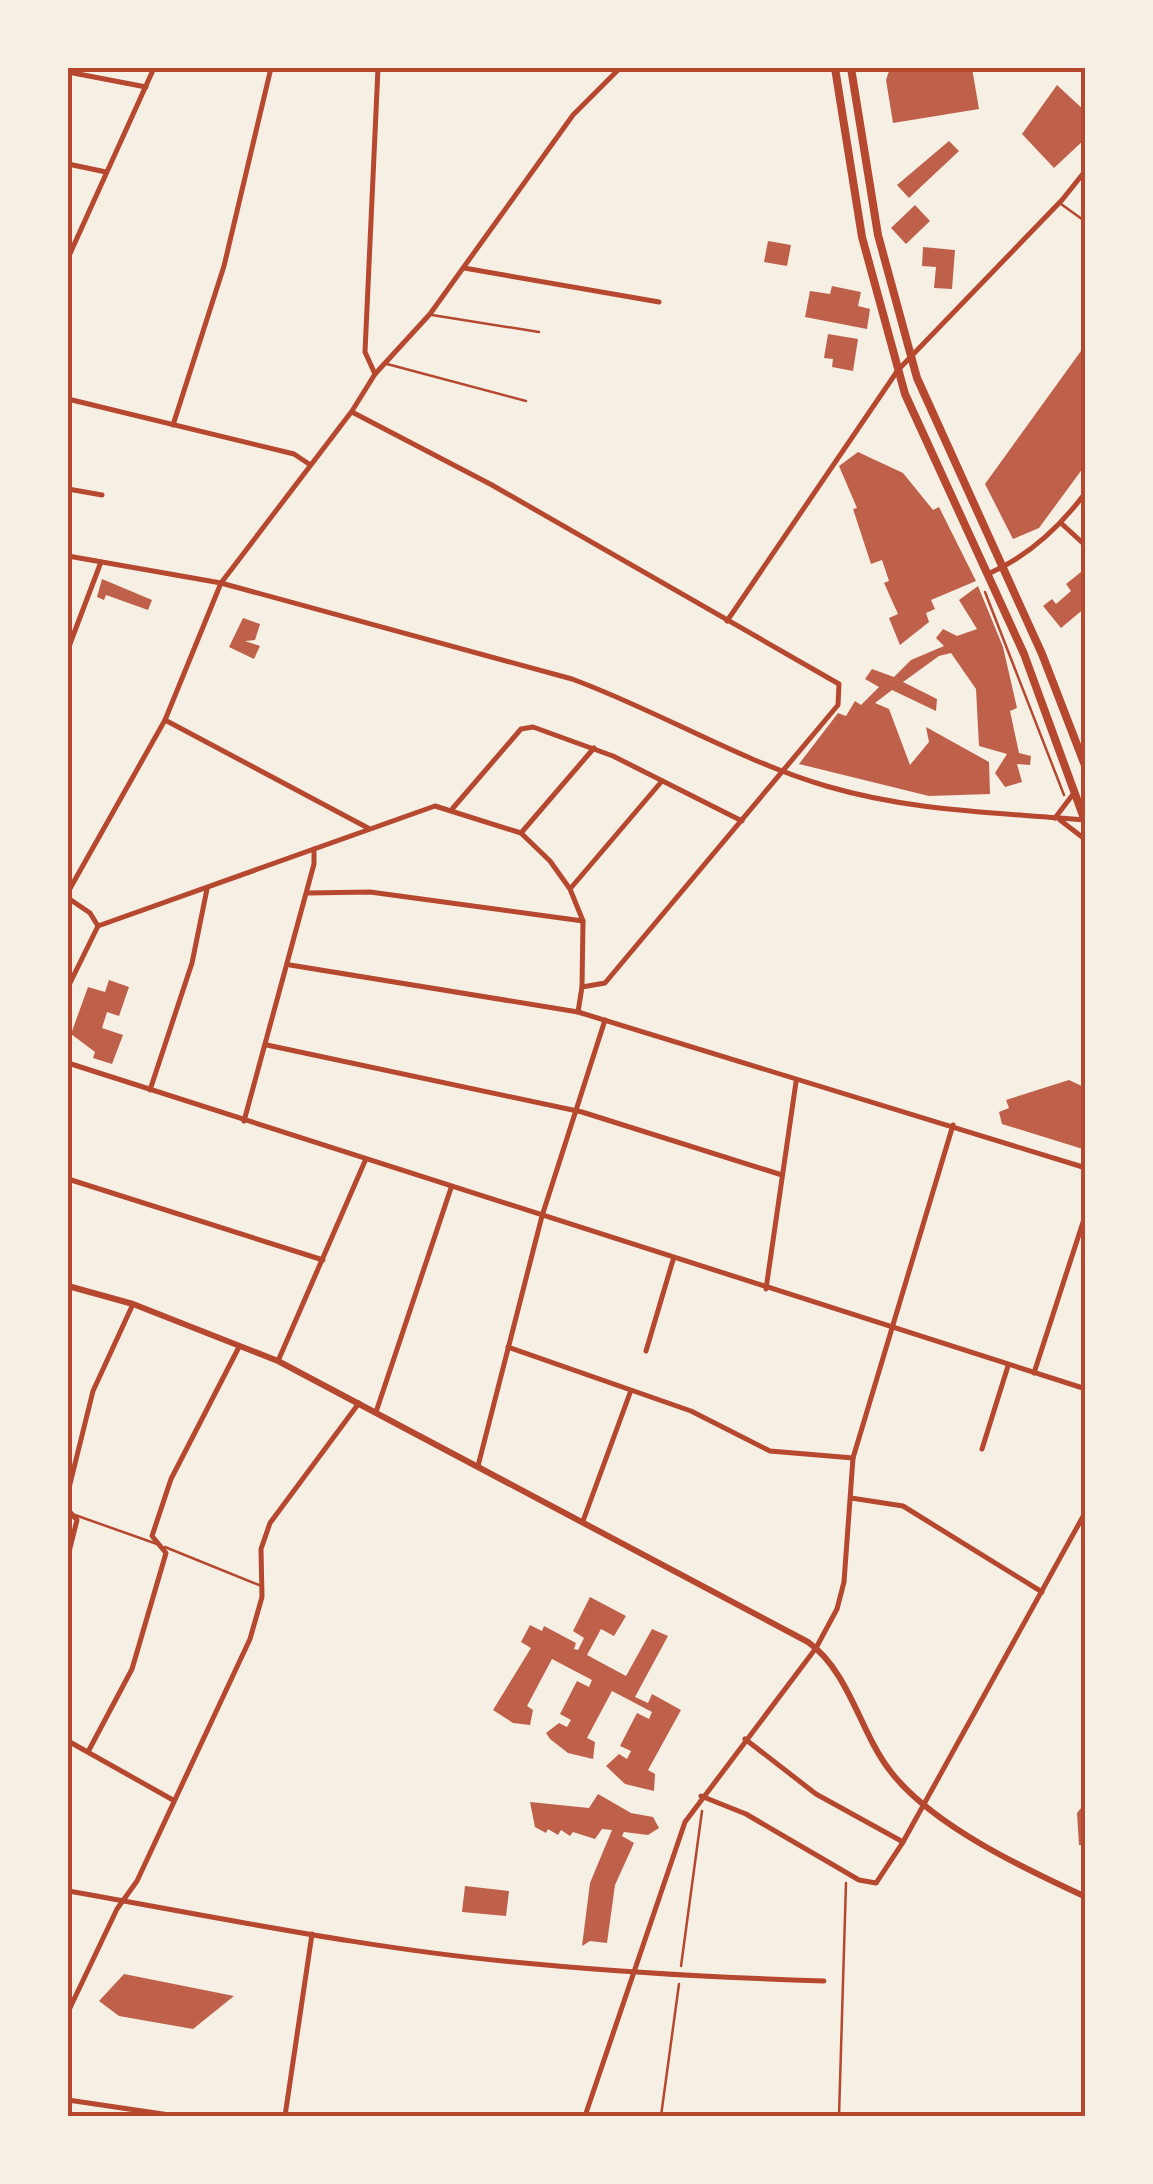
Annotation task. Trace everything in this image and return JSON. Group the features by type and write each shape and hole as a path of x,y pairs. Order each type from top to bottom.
{"main road":[{"path":"836,68 862,237 898,370 924,440 1024,654 1086,822"},
{"path":"852,68 878,236 910,356 944,442 1004,567 1086,768"},
{"path":"840,99 856,97"},
{"path":"852,185 869,182"},
{"path":"862,237 878,236"}],"street":[{"path":"68,258 154,68"},
{"path":"172,424 224,266 271,68"},
{"path":"375,374 365,352 378,68"},
{"path":"98,926 90,913 68,895 165,720 221,583 352,412 375,374 430,314 573,115 620,68"},
{"path":"68,72 146,87"},
{"path":"68,164 106,172"},
{"path":"727,621 898,370 1060,203 1086,170"},
{"path":"464,268 658,302"},
{"path":"68,399 294,454 309,464"},
{"path":"352,412 523,503 839,684 838,705 742,821 605,982 582,987"},
{"path":"68,488 102,495"},
{"path":"988,574 1004,567 1062,524 1086,492"},
{"path":"1062,524 1086,546"},
{"path":"68,556 221,583 572,679 629,700 782,771 910,807 1086,822"},
{"path":"68,649 101,562"},
{"path":"165,720 368,828"},
{"path":"452,809 521,729 532,726 594,748 742,821"},
{"path":"521,833 594,748"},
{"path":"570,890 663,780"},
{"path":"1056,818 1074,794"},
{"path":"68,987 98,926 427,807 452,809 521,833 550,861 570,890 583,921 578,1012"},
{"path":"1056,818 1086,840"},
{"path":"244,1121 290,964 308,893 314,848"},
{"path":"150,1090 192,963 206,889"},
{"path":"308,893 370,892 583,921"},
{"path":"290,964 578,1012 762,1066 796,1082"},
{"path":"478,1466 542,1216 605,1020"},
{"path":"266,1045 574,1112 782,1175"},
{"path":"68,1063 673,1260 1086,1389"},
{"path":"796,1082 804,1078 1086,1168"},
{"path":"766,1288 796,1082"},
{"path":"585,2116 674,1848 702,1796 816,1648 842,1596 854,1458 953,1124"},
{"path":"278,1362 366,1161"},
{"path":"68,1179 322,1260"},
{"path":"376,1412 451,1188"},
{"path":"1034,1373 1086,1213"},
{"path":"646,1351 673,1260"},
{"path":"68,1286 133,1304 241,1344 583,1521 816,1648 838,1676 886,1765 924,1804 1030,1871 1086,1897"},
{"path":"68,1492 93,1391 133,1304"},
{"path":"89,1750 132,1669 166,1554 152,1536 172,1479 241,1344"},
{"path":"508,1347 630,1394 691,1412 770,1452 854,1458"},
{"path":"982,1449 1009,1365"},
{"path":"583,1521 630,1394"},
{"path":"68,2012 250,1638 262,1598 261,1548 270,1523 359,1403"},
{"path":"851,1498 903,1506 1042,1592"},
{"path":"702,1796 746,1814 849,1875 876,1883 904,1842 1086,1511"},
{"path":"68,1512 76,1520 68,1556"},
{"path":"745,1740 831,1804 904,1842"},
{"path":"68,1741 173,1800"},
{"path":"68,1891 312,1934 534,1964 680,1976 824,1981"},
{"path":"285,2116 312,1934"},
{"path":"68,2100 176,2116"}],"lane":[{"path":"1060,203 1086,222"},
{"path":"430,314 540,332"},
{"path":"385,363 526,401"},
{"path":"68,1512 260,1586"},
{"path":"1015,2116 1036,2116"}],"path":[{"path":"982,584 1064,794 1063,802"},
{"path":"660,2116 702,1796"},
{"path":"840,2116 844,1888 849,1875"}],"building":[{"path":"890,68 972,68 979,109 893,123 886,80"},
{"path":"1057,85 1086,112 1086,138 1054,168 1022,134"},
{"path":"949,141 959,151 909,198 897,185"},
{"path":"915,205 930,221 906,244 891,228"},
{"path":"768,241 791,245 787,266 764,262"},
{"path":"923,247 955,250 952,289 934,288 936,267 922,266"},
{"path":"832,286 861,292 858,306 870,309 867,329 805,317 810,291 830,294"},
{"path":"828,334 858,339 853,371 832,367 833,359 824,358"},
{"path":"1086,344 1086,464 1039,528 1013,539 985,484"},
{"path":"858,452 903,473 933,510 939,507 976,581 931,600 935,609 926,613 929,622 900,645 889,618 898,614 884,583 889,581 882,560 871,564 853,509 857,508 839,466"},
{"path":"1086,568 1086,607 1061,628 1043,606 1052,599 1056,604 1071,591 1066,584"},
{"path":"102,579 152,600 148,610 106,595 104,600 97,597"},
{"path":"978,586 1003,647 1017,708 1010,711 1019,753 1031,756 1030,765 1017,764 1022,782 1005,787 995,773 1007,754 979,746 976,689 951,653 939,656 903,682 937,699 936,711 892,690 875,703 889,709 910,765 929,742 926,727 989,762 990,794 929,796 799,764 838,713 846,716 855,701 861,705 879,687 865,679 872,669 894,677 911,660 944,646 936,638 943,629 957,636 977,629 959,600"},
{"path":"243,618 260,624 255,640 245,641 260,646 254,659 229,647"},
{"path":"109,980 129,987 119,1016 107,1012 102,1028 123,1035 112,1064 93,1058 95,1052 71,1034 88,987 105,992"},
{"path":"1069,1080 1086,1088 1086,1150 1002,1124 999,1112 1009,1108 1006,1100"},
{"path":"590,1597 626,1616 614,1636 601,1629 587,1655 626,1676 652,1629 668,1636 635,1697 648,1703 652,1694 681,1710 648,1770 655,1774 654,1791 625,1784 606,1766 619,1754 627,1759 631,1751 620,1746 637,1713 649,1719 652,1712 612,1691 587,1738 595,1742 593,1759 568,1753 550,1739 546,1733 559,1723 567,1727 571,1720 560,1714 577,1681 589,1687 592,1680 552,1659 527,1706 533,1710 530,1725 513,1723 493,1710 531,1648 521,1642 530,1625 542,1631 544,1626 576,1643 574,1649 578,1650 584,1638 573,1631"},
{"path":"598,1794 631,1813 653,1817 659,1828 648,1835 624,1832 622,1836 634,1843 615,1885 607,1943 590,1941 582,1946 590,1883 612,1830 602,1829 595,1839 573,1832 570,1836 561,1830 558,1835 548,1829 546,1833 535,1827 530,1802 589,1808"},
{"path":"1086,1802 1086,1845 1079,1845 1077,1813"},
{"path":"465,1886 509,1891 506,1916 462,1912"},
{"path":"124,1974 234,1996 193,2029 119,2016 99,2001"}]}
